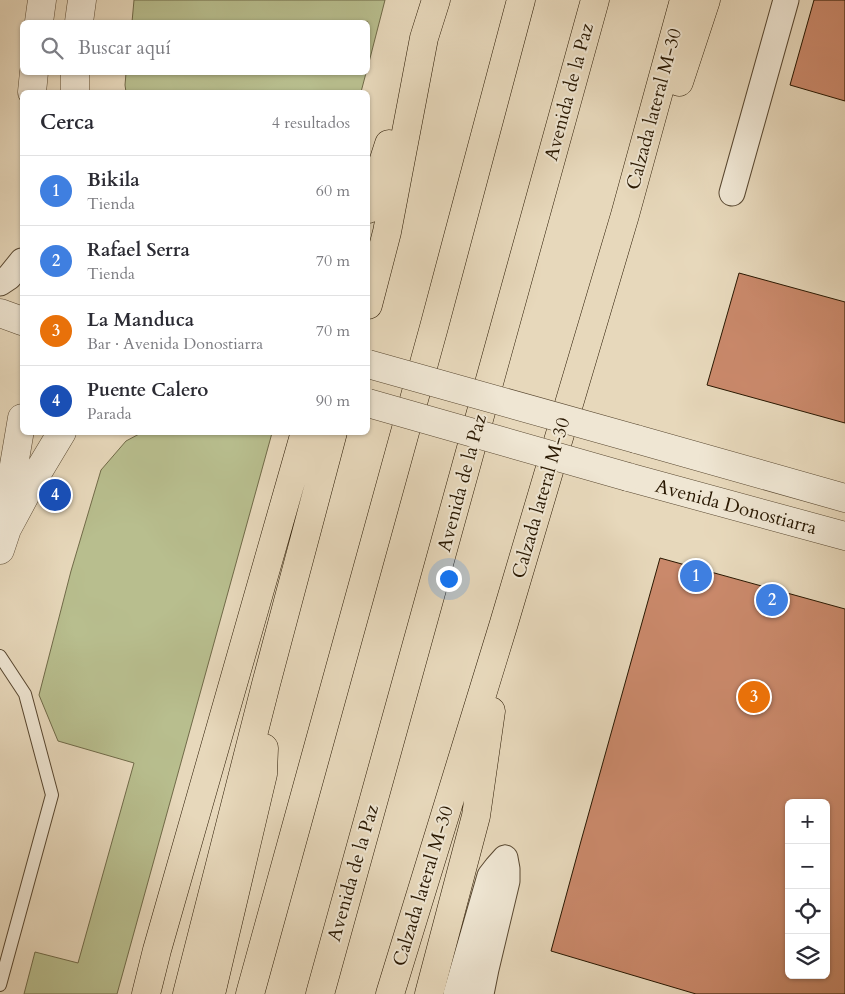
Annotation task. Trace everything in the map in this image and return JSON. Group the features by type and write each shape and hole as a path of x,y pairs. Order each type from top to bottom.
{"highway":[{"path":"370,203 436,0"},
{"path":"250,994 431,336 521,0"},
{"name":"Avenida de la Paz","path":"320,994 595,0"},
{"name":"Calzada lateral M-30","path":"390,994 504,623 625,215 684,0"},
{"path":"625,215 679,83 706,0"},
{"path":"370,297 387,232 424,38"},
{"path":"146,994 304,435"},
{"path":"187,994 266,684 333,435"},
{"path":"429,994 476,816 504,623"},
{"path":"212,994 263,774 266,684"}],"street":[{"path":"39,20 42,0"},
{"path":"80,20 82,0"},
{"path":"732,193 786,0"},
{"path":"32,90 34,75"},
{"path":"75,75 75,90"},
{"path":"0,283 9,277 20,263"},
{"path":"0,313 20,320"},
{"name":"Avenida Donostiarra","path":"370,365 845,498"},
{"name":"Avenida Donostiarra","path":"370,404 845,536"},
{"path":"4,539 20,430"},
{"path":"4,539 35,477 60,435"},
{"path":"457,993 490,876 496,866 505,858 507,869 506,881 481,994"}],"lane":[{"path":"0,656 25,694 52,795 0,985"}],"green space":[{"path":"134,0 385,0 370,58 370,20 132,20"},
{"path":"126,75 365,75 362,90 126,90"},
{"path":"137,435 271,435 117,994 24,994 35,952 78,963 134,763 58,741 39,695 71,571 101,470 126,441"}],"building":[{"path":"814,0 845,0 845,101 790,85"},
{"path":"739,273 845,302 845,423 707,385"},
{"path":"660,558 845,609 845,994 696,994 551,951"}],"place":[{"name":"Puente Calero","path":"55,495"},
{"name":"Bikila","path":"696,576"},
{"name":"Rafael Serra","path":"772,600"},
{"name":"La Manduca","path":"754,697"}]}
